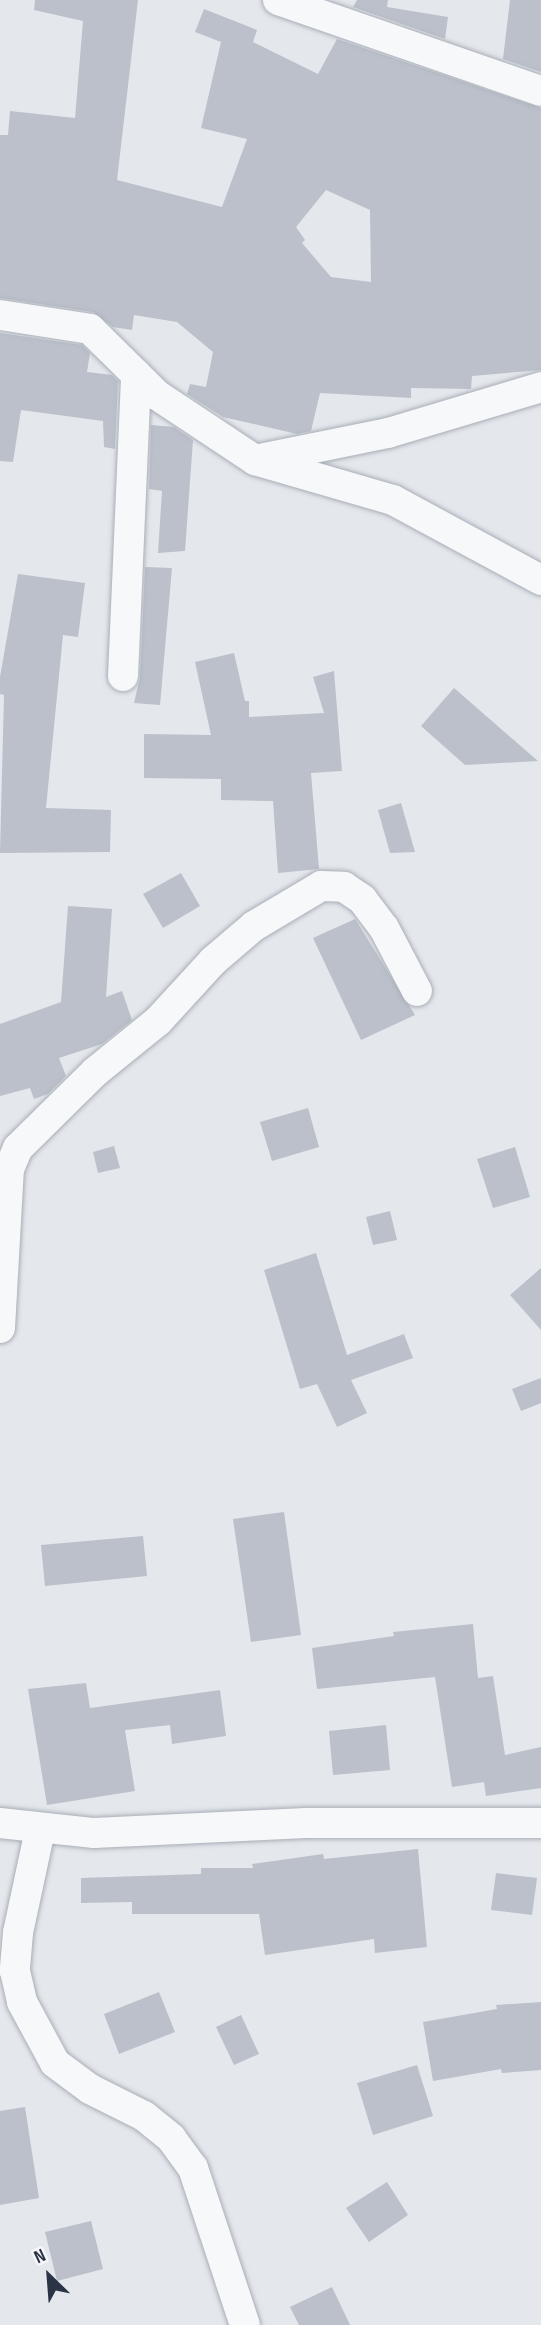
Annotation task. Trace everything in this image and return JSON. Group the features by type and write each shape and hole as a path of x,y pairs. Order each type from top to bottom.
{"street":[{"path":"278,0 541,91"},
{"path":"0,315 90,329 157,395 255,460 393,500 541,580"},
{"path":"123,676 136,374"},
{"path":"255,460 388,433 541,387"},
{"path":"0,1328 9,1149 95,1072 158,1021 213,961 254,926 321,886 344,887 362,900 384,928 417,991"},
{"path":"0,1823 40,1830 94,1833 342,1822 541,1823"},
{"path":"40,1830 8,1971 55,2063 90,2089 144,2116 171,2138 192,2168 244,2325"}],"building":[{"path":"35,0 138,0 117,180 222,207 247,139 201,128 221,42 195,32 204,9 257,30 253,42 318,74 337,39 541,108 541,370 472,376 471,389 411,388 411,398 320,393 311,431 297,434 223,417 187,394 190,384 206,387 213,352 177,322 134,315 132,330 113,327 93,312 0,298 0,135 8,135 10,111 75,118 83,21 34,10","holes":["326,190 370,210 371,282 331,277 302,243 305,240 296,227"]},
{"path":"357,0 388,0 387,7 448,17 445,39 353,7"},
{"path":"510,0 541,0 541,72 503,59"},
{"path":"0,333 82,345 90,353 87,372 112,375 118,381 115,449 104,447 103,421 21,410 13,462 0,461"},
{"path":"151,425 174,427 193,440 185,551 158,553 162,491 149,489"},
{"path":"145,567 172,568 160,705 134,703 140,677"},
{"path":"18,574 85,583 78,637 63,635 46,808 111,810 110,852 0,853 4,695 0,694 0,677"},
{"path":"234,653 245,701 249,701 249,717 324,713 313,677 334,671 342,771 311,773 319,869 278,873 273,801 221,800 221,779 144,778 144,734 211,735 195,662"},
{"path":"454,688 538,761 465,765 421,726"},
{"path":"401,803 415,852 390,853 378,810"},
{"path":"181,873 200,906 163,928 143,894"},
{"path":"68,906 112,909 106,997 122,991 132,1020 102,1044 59,1058 66,1076 48,1094 34,1099 30,1088 0,1096 0,1024 61,1002"},
{"path":"355,919 415,1015 361,1040 313,938"},
{"path":"308,1108 319,1147 272,1161 260,1122"},
{"path":"114,1146 120,1168 98,1173 93,1152"},
{"path":"515,1147 530,1197 493,1208 477,1159"},
{"path":"390,1211 397,1240 373,1245 366,1217"},
{"path":"316,1253 347,1355 404,1334 413,1358 351,1380 367,1413 337,1427 317,1384 300,1389 264,1270"},
{"path":"541,1268 541,1330 510,1295"},
{"path":"541,1378 541,1403 521,1411 512,1389"},
{"path":"284,1512 301,1635 251,1642 233,1519"},
{"path":"143,1536 147,1576 45,1586 41,1545"},
{"path":"473,1624 478,1678 493,1676 505,1755 541,1747 541,1788 486,1796 484,1782 452,1787 435,1677 317,1689 312,1648 394,1636 393,1632"},
{"path":"86,1683 90,1708 220,1690 226,1736 172,1744 170,1725 125,1730 135,1791 47,1805 28,1689"},
{"path":"386,1725 390,1770 333,1775 329,1731"},
{"path":"418,1849 427,1947 375,1953 374,1939 265,1955 259,1914 132,1914 132,1902 81,1903 81,1878 201,1874 201,1868 253,1868 252,1864 323,1854 324,1859"},
{"path":"496,1873 537,1878 532,1915 491,1910"},
{"path":"159,1992 175,2032 119,2054 104,2014"},
{"path":"541,2002 541,2070 502,2073 501,2069 433,2081 423,2022 497,2009 496,2005"},
{"path":"241,2015 259,2054 234,2065 216,2027"},
{"path":"417,2065 433,2116 373,2135 357,2083"},
{"path":"25,2107 39,2198 0,2205 0,2111"},
{"path":"387,2182 408,2215 369,2242 346,2208"},
{"path":"91,2221 103,2269 57,2281 45,2232"},
{"path":"332,2287 350,2325 299,2325 290,2307"}]}
